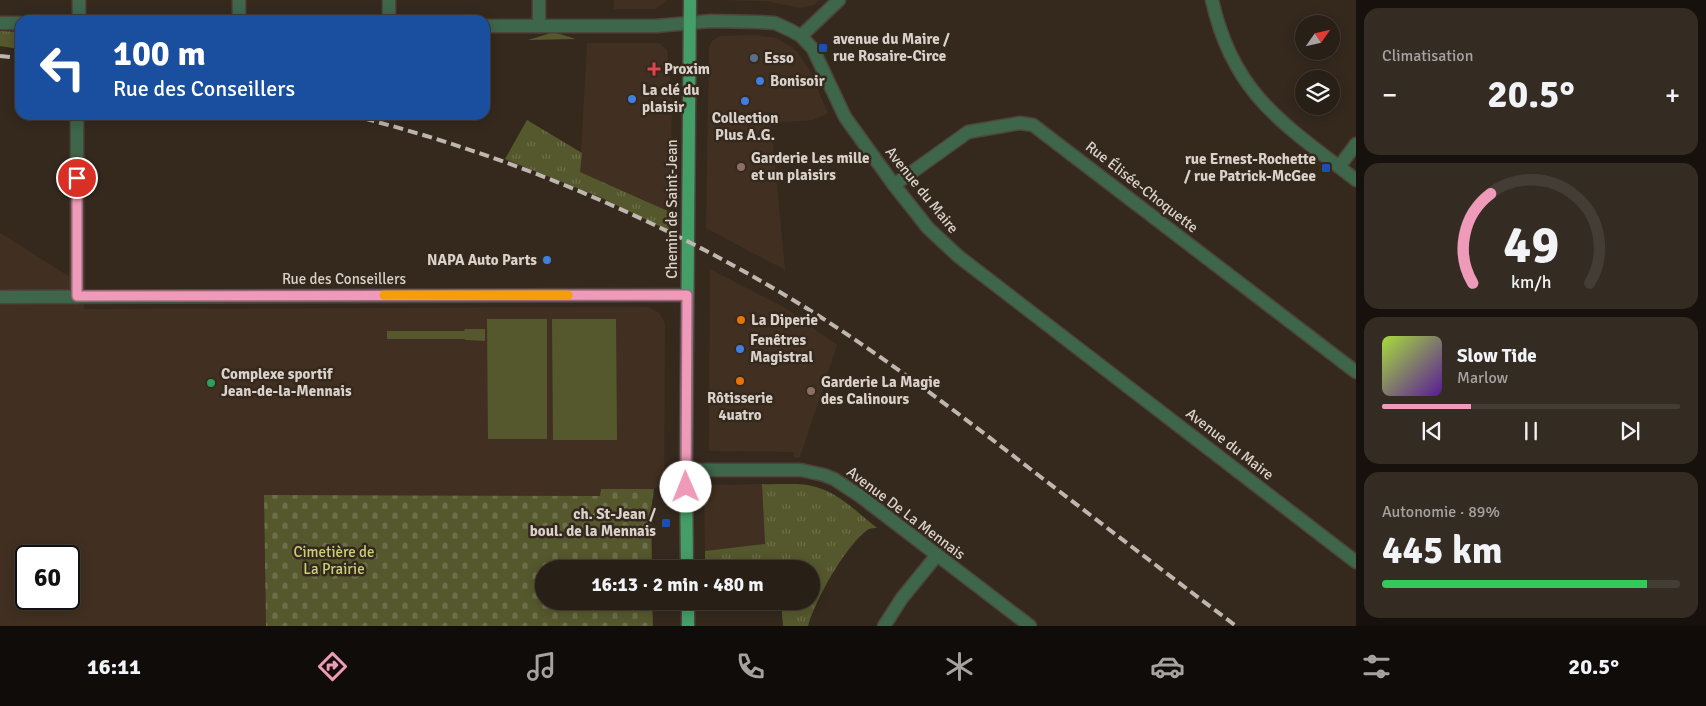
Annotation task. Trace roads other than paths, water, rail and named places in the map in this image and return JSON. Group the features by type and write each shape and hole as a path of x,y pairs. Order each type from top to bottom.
{"main road":[{"name":"Chemin de Saint-Jean","path":"687,560 690,0"},
{"path":"688,610 688,626"}],"street":[{"path":"79,0 79,15"},
{"path":"239,0 239,15"},
{"path":"389,0 389,15"},
{"path":"539,0 540,26"},
{"path":"801,36 832,5 840,0"},
{"path":"1212,0 1228,52 1261,102 1286,126 1356,180"},
{"name":"Avenue du Maire","path":"490,26 656,26 712,22 770,22 783,26 801,36 815,53 845,117 928,228 958,256 1356,562"},
{"path":"0,23 15,23"},
{"path":"77,120 77,296"},
{"name":"Rue Élisée-Choquette","path":"894,185 968,132 1020,122 1033,125 1356,372"},
{"path":"1339,167 1356,144"},
{"name":"Rue des Conseillers","path":"0,297 687,295"},
{"name":"Avenue De La Mennais","path":"686,470 787,469 824,475 852,490 1030,626"},
{"path":"884,626 902,598 937,555"}],"railway":[{"path":"0,56 15,58"},
{"path":"369,120 471,150 530,171 646,221 757,279 841,330 929,392 1236,626"}],"place":[{"name":"avenue du Maire / rue Rosaire-Circe","path":"823,48"},
{"name":"Esso","path":"754,58"},
{"name":"Proxim","path":"654,69"},
{"name":"Bonisoir","path":"760,81"},
{"name":"La clé du plaisir","path":"632,99"},
{"name":"Collection Plus A.G.","path":"745,101"},
{"name":"Garderie Les mille et un plaisirs","path":"741,167"},
{"name":"rue Ernest-Rochette / rue Patrick-McGee","path":"1326,168"},
{"name":"NAPA Auto Parts","path":"547,260"},
{"name":"La Diperie","path":"741,320"},
{"name":"Fenêtres Magistral","path":"740,349"},
{"name":"Rôtisserie 4uatro","path":"740,381"},
{"name":"Complexe sportif Jean-de-la-Mennais","path":"211,383"},
{"name":"Garderie La Magie des Calinours","path":"811,391"},
{"name":"ch. St-Jean / boul. de la Mennais","path":"666,523"}],"park label":[{"name":"Cimetière de La Prairie","path":"334,560"}]}
